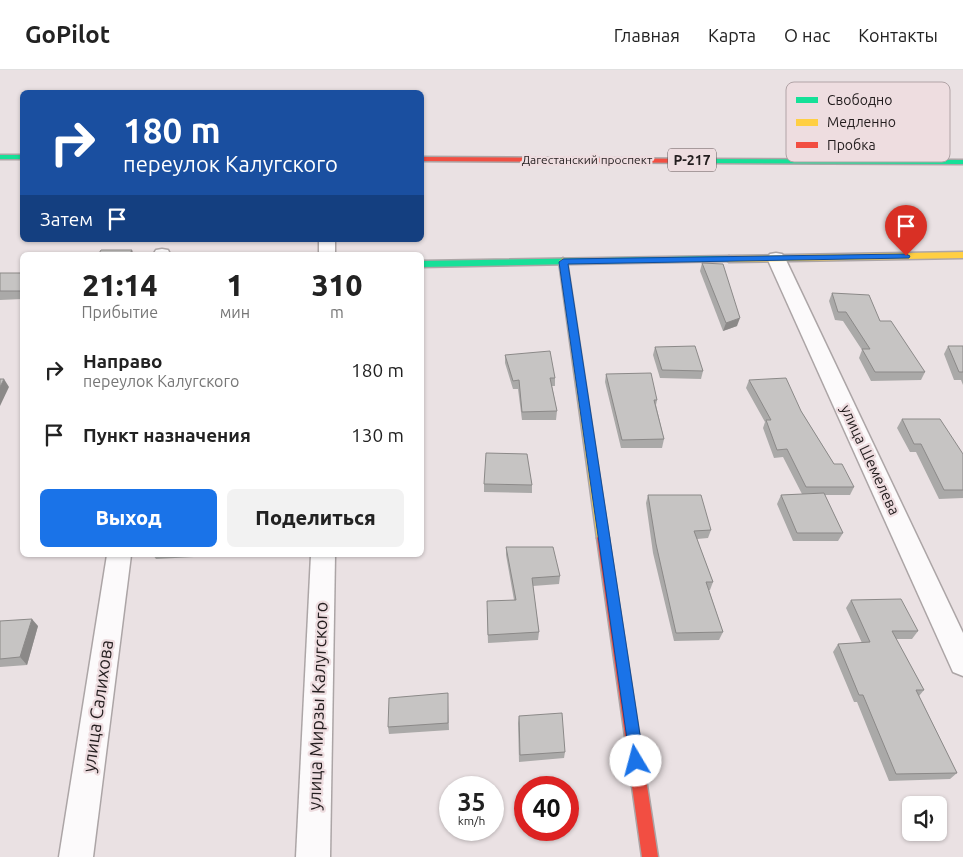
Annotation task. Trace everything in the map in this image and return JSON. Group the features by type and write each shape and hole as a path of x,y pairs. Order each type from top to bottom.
{"main road":[{"path":"0,157 20,157"},
{"name":"Дагестанский проспект","path":"424,160 786,161"},
{"name":"Дагестанский проспект","path":"950,162 963,162"},
{"path":"424,264 962,256"},
{"path":"563,262 650,857"}],"street":[{"name":"улица Шемелева","path":"776,258 963,663"},
{"name":"улица Салихова","path":"76,857 119,557"},
{"name":"улица Мирзы Калугского","path":"313,857 323,557"}],"building":[{"path":"101,250 132,250 131,252 100,252"},
{"path":"702,263 723,264 740,318 726,323"},
{"path":"0,273 20,273 20,291 0,291"},
{"path":"832,293 869,295 880,321 891,321 925,372 875,372 862,349 870,349 846,312 838,312"},
{"path":"695,346 703,371 662,370 655,347"},
{"path":"948,346 963,346 963,372 959,372"},
{"path":"550,351 555,378 550,378 557,411 522,412 519,380 513,381 505,355"},
{"path":"651,373 657,400 654,400 664,439 622,440 606,374"},
{"path":"786,378 801,411 834,464 842,464 854,487 806,487 787,449 777,450 766,420 771,420 749,380"},
{"path":"0,379 4,379 0,387"},
{"path":"902,419 940,419 963,454 963,490 944,490 921,444 914,444"},
{"path":"486,453 527,454 532,485 484,484"},
{"path":"824,493 843,533 797,533 781,495"},
{"path":"648,495 701,495 711,530 694,531 713,582 706,582 723,632 676,633 656,544"},
{"path":"506,547 553,547 560,576 532,578 539,632 488,635 487,601 516,600"},
{"path":"901,599 918,631 892,631 924,690 916,690 957,773 896,774 863,695 859,695 838,644 870,642 851,600"},
{"path":"32,619 20,657 0,659 0,621"},
{"path":"448,693 448,723 388,727 389,698"},
{"path":"562,713 565,752 520,755 519,716"}],"traffic: fast":[{"path":"0,157 20,157"},
{"path":"707,161 786,161"},
{"path":"950,162 963,162"},
{"path":"424,264 729,259"}],"traffic: slow":[{"path":"729,259 963,255"},
{"path":"563,261 603,538"}],"traffic: jam":[{"path":"424,159 707,161"},
{"path":"603,538 650,857"}],"route":[{"path":"636,761 563,262 906,256"}]}
